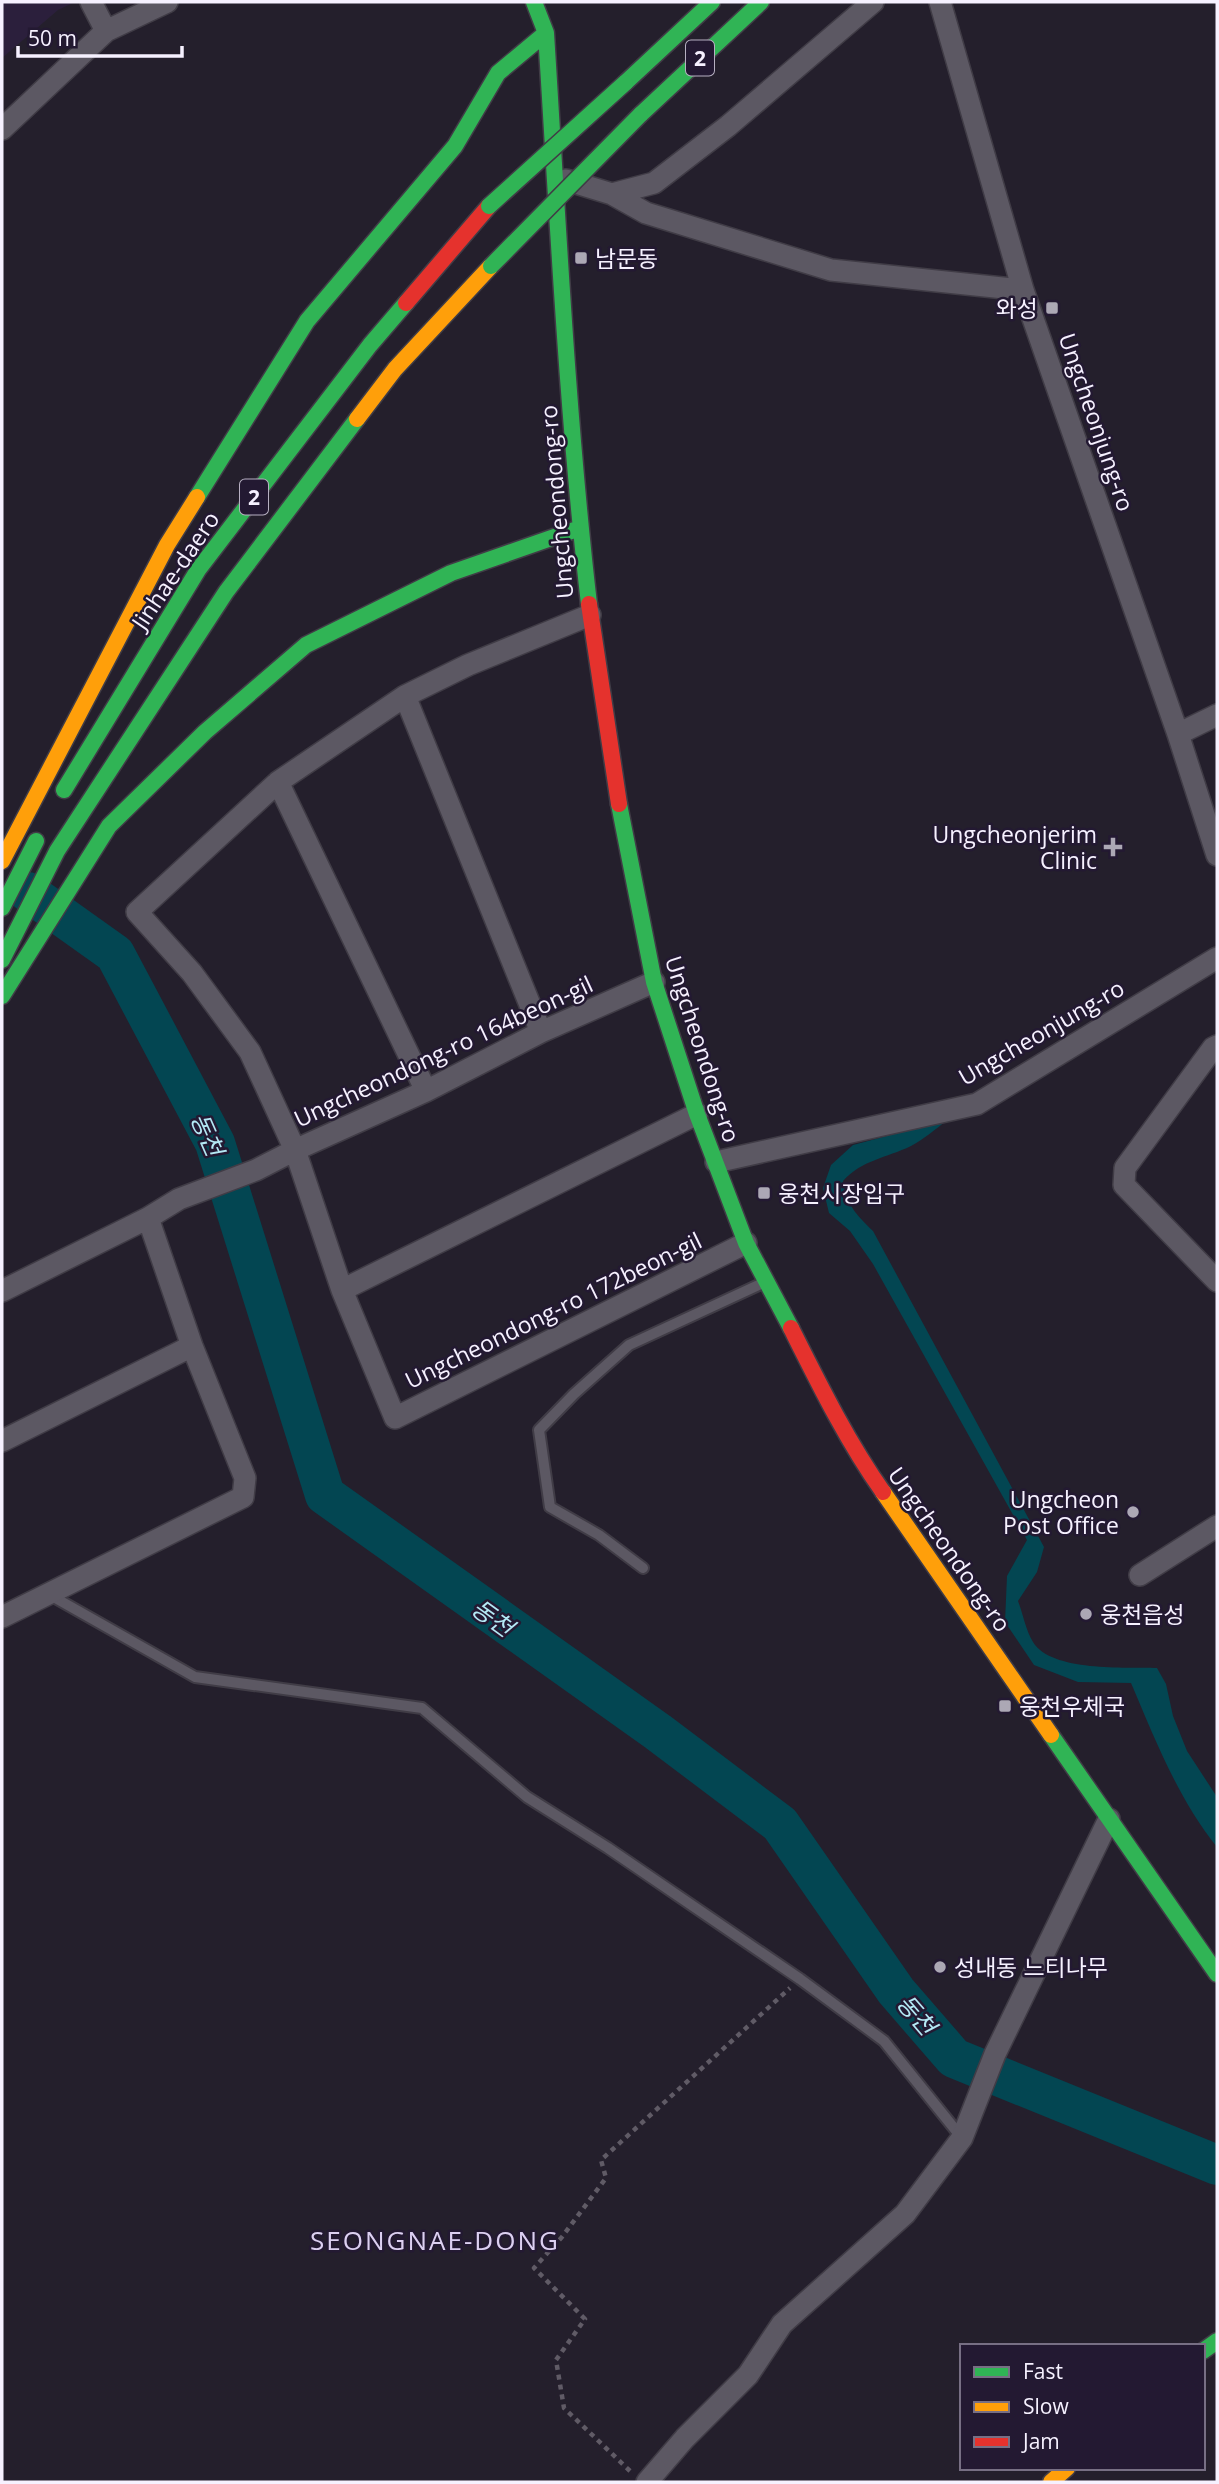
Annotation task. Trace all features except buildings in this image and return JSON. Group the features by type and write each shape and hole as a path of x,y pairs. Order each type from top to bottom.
{"main road":[{"name":"Ungcheondong-ro","path":"534,2 546,33 580,528 590,615 623,833 654,982 697,1114 746,1243 865,1467 1217,1974"},
{"name":"Jinhae-daero","path":"58,799 198,570 370,345 489,206 712,2"},
{"name":"2","path":"2,960 57,851 226,592 395,369 491,266 640,115 761,2"},
{"path":"2,861 167,545 307,321 455,146 498,73 546,33"},
{"path":"5,990 109,826 205,732 306,646 451,573 580,528"},
{"path":"2,908 45,823"},
{"path":"1051,2482 1065,2470"}],"street":[{"path":"91,2 106,31"},
{"path":"2,129 106,31 167,2"},
{"path":"612,194 654,183 728,127 873,2"},
{"name":"Ungcheonjung-ro","path":"940,2 1023,290 1178,734 1217,855"},
{"path":"555,177 612,194 646,213 831,270 1023,290"},
{"path":"426,1091 278,782 405,696 468,664 590,615"},
{"path":"405,696 541,1032"},
{"path":"1178,734 1217,715"},
{"name":"Ungcheondong-ro 172beon-gil","path":"278,782 137,912 192,973 250,1052 295,1150 342,1290 395,1418 746,1243"},
{"name":"Ungcheonjung-ro","path":"716,1162 977,1104 1217,958"},
{"name":"Ungcheondong-ro 164beon-gil","path":"148,1218 179,1199 256,1170 426,1091 541,1032 654,982"},
{"path":"1217,1046 1188,1080 1125,1168 1124,1185 1217,1281"},
{"path":"342,1290 697,1114"},
{"path":"2,1290 148,1218 192,1346 245,1478 243,1497 2,1617"},
{"path":"2,1441 192,1346"},
{"path":"1140,1575 1217,1526"},
{"path":"647,2482 685,2438 748,2375 782,2324 905,2214 962,2138 995,2054 1109,1819"}],"lane":[{"path":"643,1568 599,1535 550,1507 539,1430 574,1394 629,1345 768,1280"},
{"path":"50,1595 195,1677 422,1709 527,1797 608,1848 800,1979 884,2041 962,2138"}],"path":[{"path":"633,2482 630,2471 564,2408 556,2360 585,2319 534,2268 562,2237 606,2178 601,2160 800,1979"}],"shaded area":[{"path":"2,2 75,2 58,10 2,58"}],"water":[{"path":"947,1120 911,1146 866,1164 850,1174 843,1181 847,1197 857,1214 873,1231 1044,1547 1037,1572 1018,1601 1033,1642 1042,1652 1072,1663 1157,1668 1166,1684 1173,1716 1187,1751 1217,1797 1217,1847 1179,1789 1131,1683 1078,1682 1034,1665 1005,1622 1007,1576 1027,1540 873,1264 850,1231 829,1213 823,1188 831,1165 853,1145"}],"waterway":[{"name":"동천","path":"28,892 115,954 215,1143 325,1495 658,1732 780,1824 896,1991 954,2058 1217,2165"}],"traffic: fast":[{"path":"534,2 546,33 569,390 589,604"},
{"path":"625,83 712,2"},
{"path":"640,115 761,2"},
{"path":"197,497 307,321 455,146 498,73 546,33"},
{"path":"489,206 625,83"},
{"path":"491,266 640,115"},
{"path":"64,790 198,570 370,345 406,303"},
{"path":"2,960 57,851 226,592 357,419"},
{"path":"2,996 109,826 205,732 306,645 451,573 580,528"},
{"path":"619,804 654,982 697,1114 746,1243 791,1328"},
{"path":"2,908 36,841"},
{"path":"1051,1735 1217,1974"},
{"path":"1205,2350 1217,2341"}],"traffic: slow":[{"path":"357,419 395,369 491,266"},
{"path":"2,861 167,545 197,497"},
{"path":"883,1492 1051,1735"},
{"path":"1051,2482 1065,2470"}],"traffic: jam":[{"path":"406,303 489,206"},
{"path":"589,604 619,804"},
{"path":"791,1328 845,1432 883,1492"}],"place":[{"name":"남문동","path":"581,258"},
{"name":"와성","path":"1052,308"},
{"name":"Ungcheonjerim Clinic","path":"1113,847"},
{"name":"웅천시장입구","path":"764,1193"},
{"name":"Ungcheon Post Office","path":"1133,1512"},
{"name":"웅천읍성","path":"1086,1614"},
{"name":"웅천우체국","path":"1005,1706"},
{"name":"성내동 느티나무","path":"940,1967"}],"district":[{"name":"SEONGNAE-DONG","path":"435,2240"}]}
